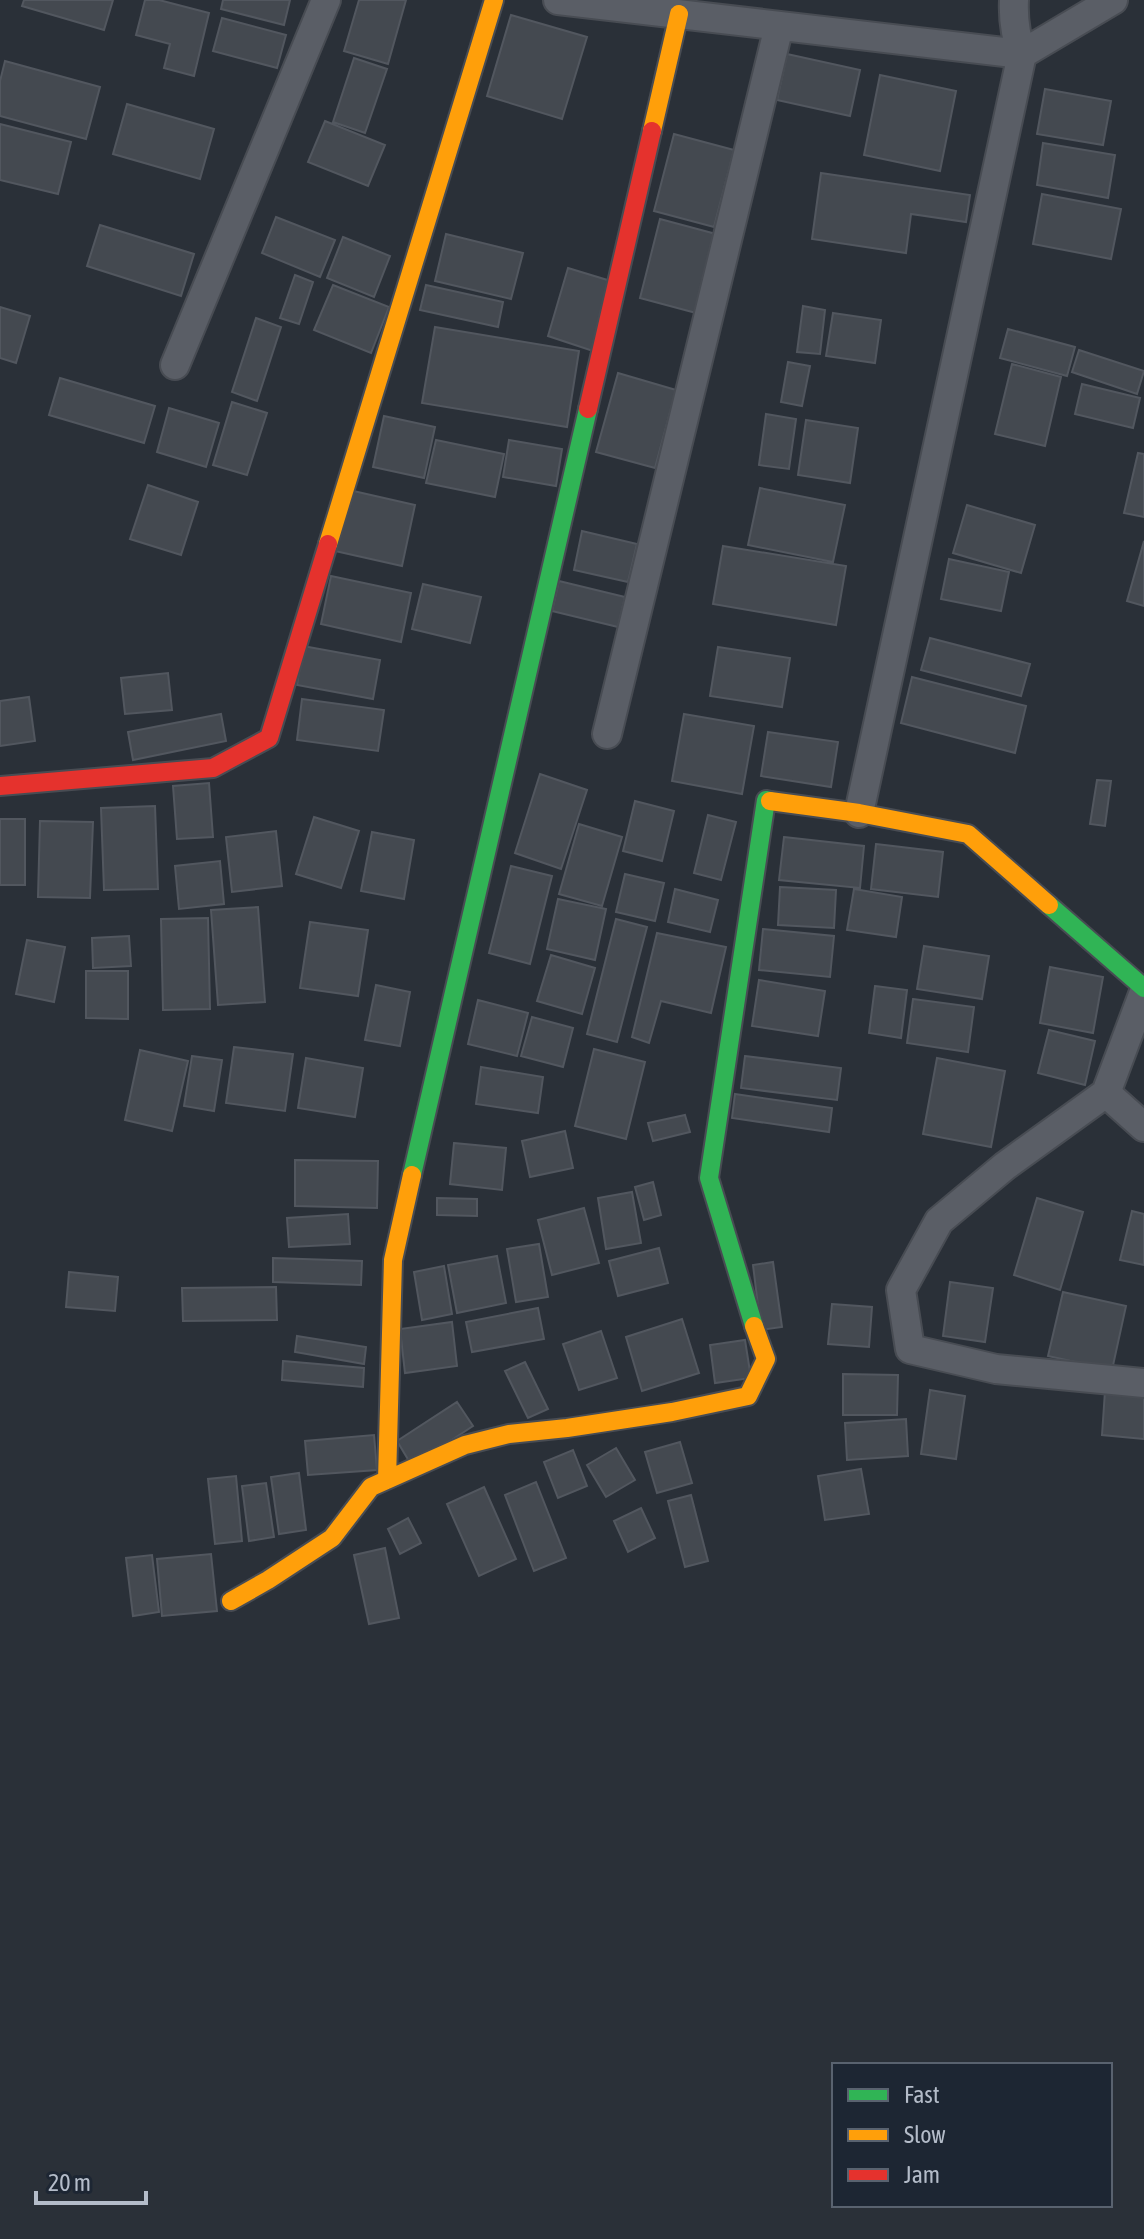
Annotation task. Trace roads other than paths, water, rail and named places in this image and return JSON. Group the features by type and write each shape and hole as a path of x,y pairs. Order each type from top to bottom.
{"street":[{"path":"175,365 326,0"},
{"path":"0,786 213,768 269,738 494,0"},
{"path":"558,0 1022,54 1113,0"},
{"path":"859,813 1022,54 1013,20 1014,0"},
{"path":"387,1480 393,1260 679,14"},
{"path":"607,734 779,26"},
{"path":"231,1601 332,1538 371,1487 465,1445 509,1434 672,1412 748,1396 766,1359 709,1178 766,800 859,813 968,834 1144,990 1106,1093 1005,1166 939,1221 901,1290 910,1349 996,1369 1144,1383"},
{"path":"1106,1093 1144,1127"}]}
